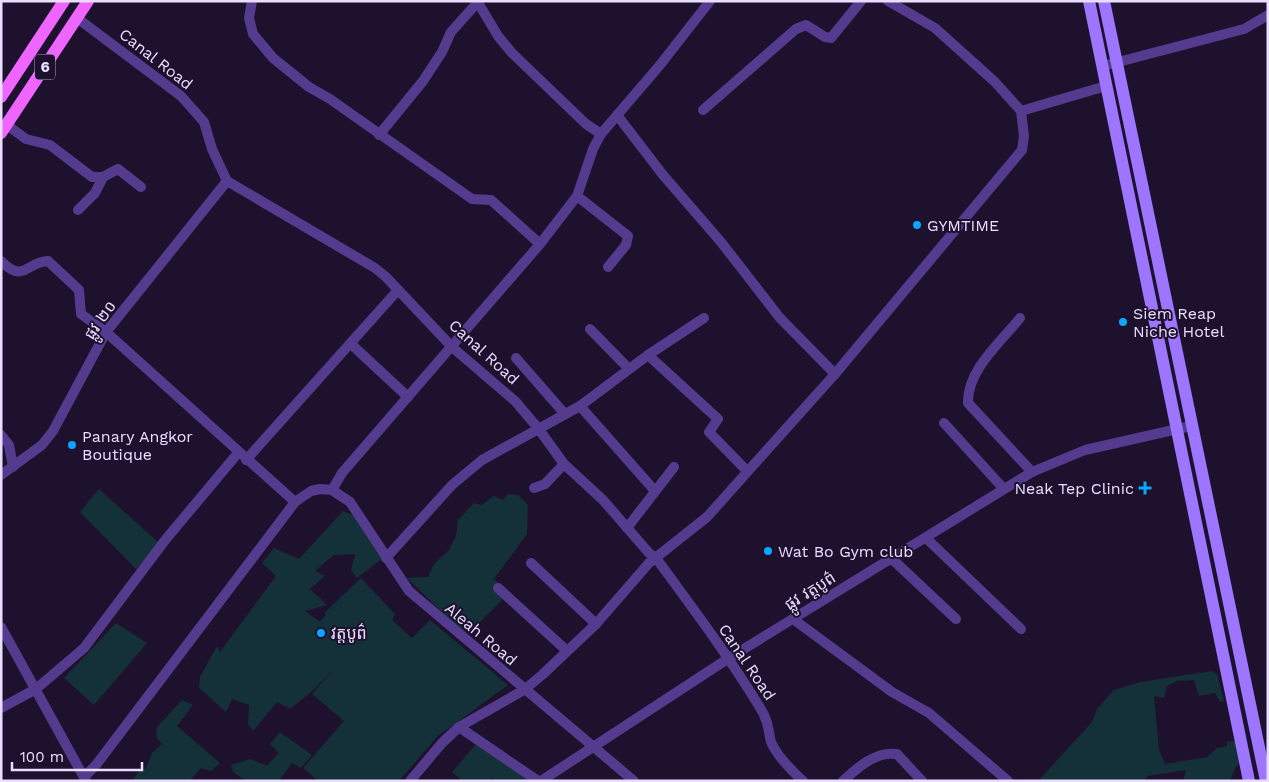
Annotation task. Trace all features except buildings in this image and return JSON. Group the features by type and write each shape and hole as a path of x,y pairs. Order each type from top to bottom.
{"main road":[{"name":"6","path":"1,97 64,1"},
{"name":"6","path":"4,129 88,1"},
{"path":"1089,1 1249,781"},
{"path":"1104,1 1266,781"}],"street":[{"path":"252,1 249,18 250,26 265,50 298,79 439,174 472,199 491,200 540,244"},
{"path":"1,627 84,779 295,502 311,491 332,490 342,473 540,244 577,196 600,134 710,1"},
{"path":"703,110 796,29 806,25 825,37 831,38 861,1"},
{"path":"410,781 442,743 460,727 524,690 542,675 566,650 596,624 656,558 707,517 835,374 1022,150 1024,136 1021,111 995,82 935,28 888,1"},
{"path":"379,135 423,81 442,52 451,32 477,2 498,36 512,53 586,124 600,134"},
{"path":"1103,66 1244,29 1268,15"},
{"name":"Canal Road","path":"77,18 181,96 204,122 215,156 227,181 375,268 452,347 515,401 538,428 564,464 603,500 649,553 656,558 729,658 764,714 769,725 772,743 791,769 803,781"},
{"path":"1021,111 1106,86"},
{"path":"617,114 663,175 721,242 780,318 835,374"},
{"path":"4,129 26,139 50,145 92,177 103,177 118,169 141,187"},
{"path":"78,210 96,193 103,177"},
{"name":"ផ្លូវ ២០","path":"1,475 42,445 54,431 106,332 227,181"},
{"path":"577,196 628,236 626,246 608,267"},
{"path":"1,261 16,272 26,272 43,261 48,261 75,284 79,290 81,314 106,332 295,502"},
{"path":"1,708 36,689 84,648 166,540 242,456 351,344 398,290"},
{"path":"386,558 460,479 482,460 564,413 580,406 648,355 704,318"},
{"path":"1020,318 979,368 970,384 968,403 1032,472"},
{"path":"590,329 629,369"},
{"path":"351,344 408,397"},
{"path":"648,355 718,419 708,432 747,471"},
{"path":"516,358 564,413"},
{"path":"580,406 655,491"},
{"path":"944,423 1003,488"},
{"name":"ផ្លូវ វត្តបូព៌","path":"540,781 729,658 926,538 1003,488 1032,472 1085,450 1191,426"},
{"path":"1,435 9,445 13,467"},
{"path":"534,488 545,484 564,464"},
{"path":"627,528 674,467"},
{"name":"Aleah Road","path":"332,490 350,502 409,591 634,781"},
{"path":"926,538 1021,628"},
{"path":"891,558 956,618"},
{"path":"531,563 596,624"},
{"path":"498,588 566,650"},
{"path":"793,619 892,692 929,713 1008,781"},
{"path":"460,727 540,781"},
{"path":"843,781 870,760 890,753 897,754 922,781"}],"shaded area":[{"path":"99,489 160,544 136,569 80,512"},
{"path":"508,494 518,495 528,505 527,534 494,579 510,592 469,633 454,624 407,578 428,577 434,564 449,550 456,536 458,520 474,503 481,505 494,496 503,500"},
{"path":"343,511 353,515 383,558 357,578 351,570 355,554 334,555 315,571 325,576 310,589 327,605 305,611 320,622 326,615 324,613 361,578 395,614 392,620 412,638 430,620 508,685 438,736 399,781 318,781 303,768 344,721 312,694 332,671 290,709 277,702 253,731 248,724 249,705 232,699 226,712 199,688 200,677 217,646 220,652 276,576 262,563 274,548 299,559"},
{"path":"116,623 147,643 94,705 64,678"},
{"path":"1212,671 1217,674 1224,701 1220,702 1215,693 1199,696 1194,680 1177,681 1167,686 1164,698 1154,696 1159,750 1165,764 1207,757 1217,748 1227,746 1227,742 1239,740 1243,759 1236,767 1230,781 1183,781 1186,770 1148,776 1143,781 1038,781 1092,722 1097,709 1114,690 1140,682"},
{"path":"182,700 193,705 177,726 220,763 211,771 201,768 190,781 132,781 139,771 146,768 152,753 162,744 156,737 157,727"},
{"path":"280,732 312,755 301,768 292,763 279,781 246,781 233,772 231,765 251,759 267,766 279,753 270,744"},
{"path":"477,743 526,775 525,781 494,781 492,778 489,781 462,781 452,772"}],"place":[{"name":"GYMTIME","path":"917,225"},
{"name":"Siem Reap Niche Hotel","path":"1123,322"},
{"name":"Panary Angkor Boutique","path":"72,445"},
{"name":"Neak Tep Clinic","path":"1145,488"},
{"name":"Wat Bo Gym club","path":"768,551"},
{"name":"វត្តបូព៌","path":"321,633"}]}
